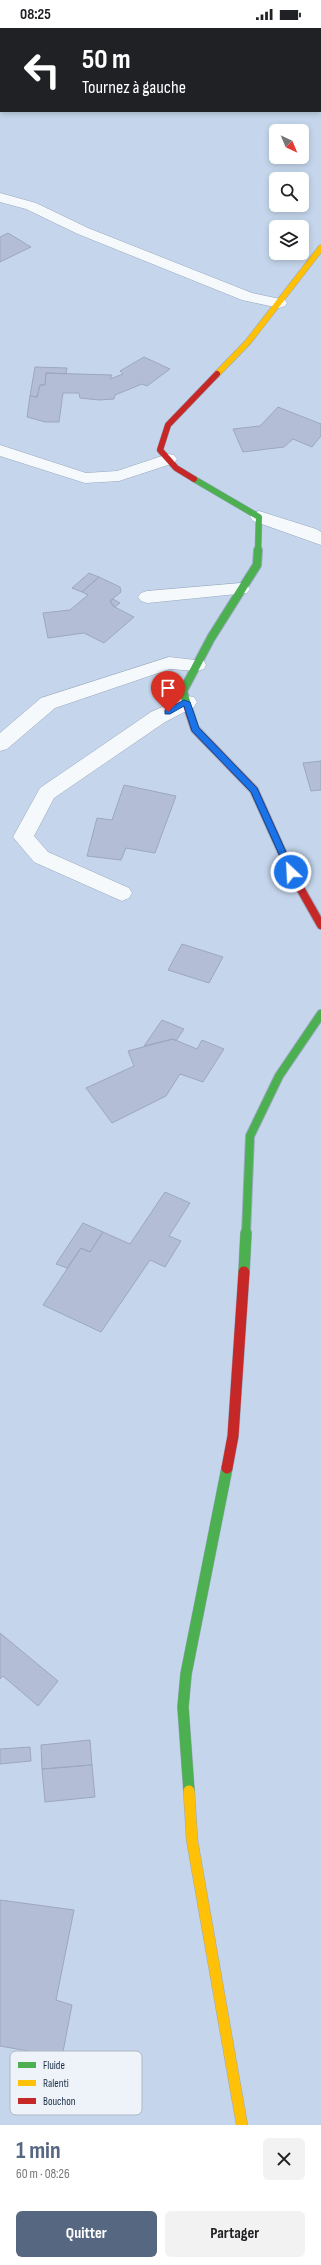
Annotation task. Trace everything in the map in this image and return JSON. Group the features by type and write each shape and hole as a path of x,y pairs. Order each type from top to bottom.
{"street":[{"path":"0,197 31,206 83,231 248,297 279,303"},
{"path":"321,248 309,261 279,303 248,342 168,425 160,450 176,468 259,517 310,533 321,539"},
{"path":"0,450 85,478 119,476 168,459"},
{"path":"259,517 257,565 211,638 183,691 195,729 254,790 291,872 321,925"},
{"path":"147,597 241,589"},
{"path":"0,744 48,704 169,663 197,665"},
{"path":"122,893 41,857 23,838 47,793 158,717 186,702"},
{"path":"242,2125 192,1840 183,1707 186,1674 233,1436 243,1309 250,1136 279,1076 321,1014"}],"building":[{"path":"8,233 31,247 0,262 0,237"},
{"path":"144,357 170,369 147,386 142,384 115,395 114,399 99,400 80,398 79,393 63,393 59,422 45,422 27,417 30,396 37,397 40,385 45,385 46,373 112,375 110,379 123,374 120,371"},
{"path":"35,367 67,368 66,374 46,373 45,385 40,385 37,397 30,396"},
{"path":"278,407 321,424 321,436 312,447 293,439 284,447 243,452 233,429 260,426"},
{"path":"89,573 99,577 82,592 72,588"},
{"path":"99,577 120,587 121,592 110,601 113,606 134,617 104,643 84,633 48,638 43,613 70,610 88,595 82,592"},
{"path":"113,599 120,603 115,607 110,601"},
{"path":"321,761 321,790 311,791 303,763"},
{"path":"124,785 176,796 155,853 126,848 121,860 87,856 97,818 112,820"},
{"path":"182,944 223,957 209,983 168,970"},
{"path":"162,1020 184,1029 176,1041 173,1039 144,1046"},
{"path":"173,1039 197,1049 202,1040 224,1049 203,1082 180,1074 166,1096 112,1123 86,1088 134,1066 128,1051"},
{"path":"165,1192 190,1203 169,1236 181,1241 165,1267 150,1260 101,1332 43,1305 81,1248 90,1252 103,1232 130,1244"},
{"path":"83,1223 103,1232 90,1252 81,1248 67,1268 56,1264"},
{"path":"0,1633 58,1681 38,1706 3,1676 0,1679"},
{"path":"90,1740 92,1765 42,1769 41,1745"},
{"path":"30,1747 31,1761 0,1764 0,1749"},
{"path":"92,1765 95,1797 45,1802 42,1769"},
{"path":"0,1900 74,1910 56,2000 72,2005 63,2051 28,2051 0,2046"}],"traffic: fast":[{"path":"187,705 183,691 211,638 257,565 259,517 194,479"},
{"path":"244,1272 250,1136 279,1076 321,1014"},
{"path":"189,1791 183,1707 186,1674 227,1468"}],"traffic: slow":[{"path":"217,374 248,342 321,248"},
{"path":"189,1791 192,1840 242,2125"}],"traffic: jam":[{"path":"194,479 176,468 160,450 168,425 217,374"},
{"path":"187,705 195,729 254,790 291,872 321,925"},
{"path":"227,1468 233,1436 244,1272"}],"route":[{"path":"168,712 186,702 195,729 254,790 291,872"}]}
